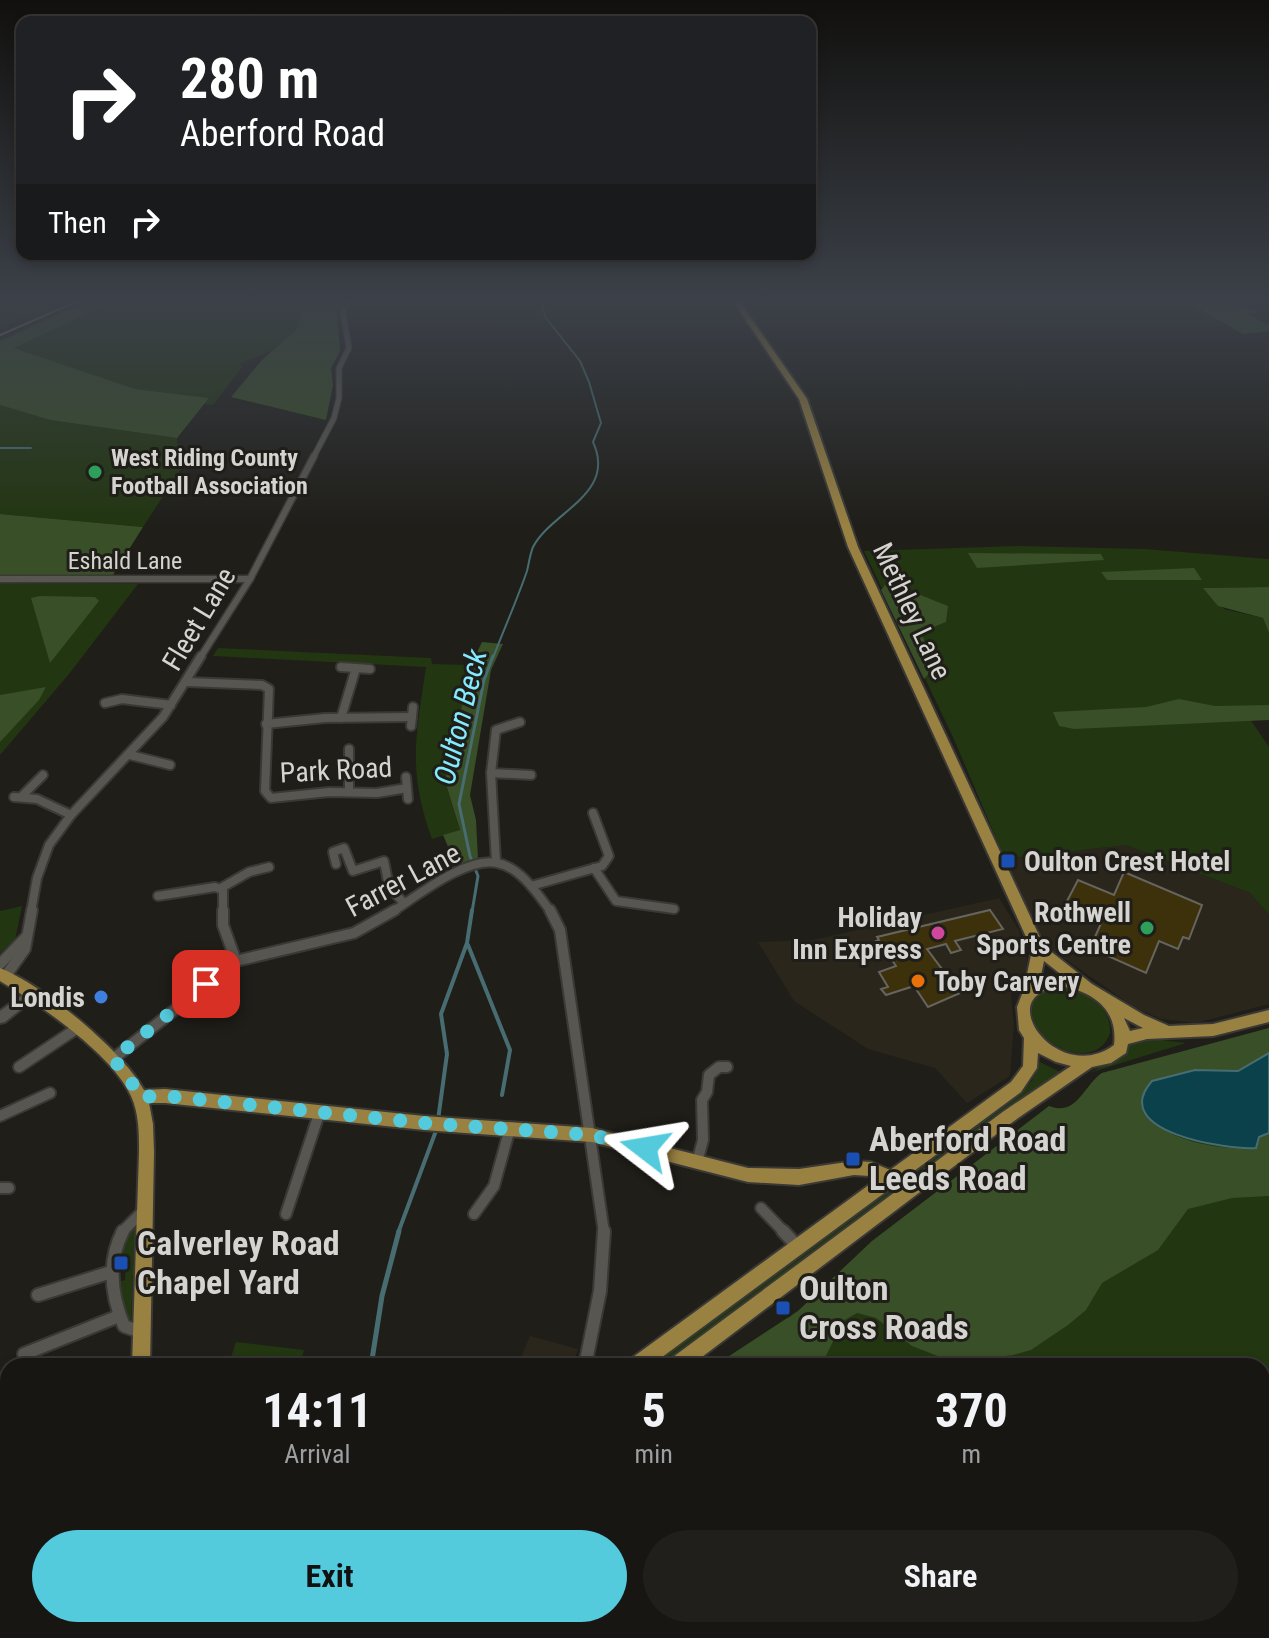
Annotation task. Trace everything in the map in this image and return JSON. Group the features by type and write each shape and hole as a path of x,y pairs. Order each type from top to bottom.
{"main road":[{"name":"Methley Lane","path":"786,374 803,399 853,547 1039,950 1086,986"},
{"path":"1031,991 1039,950"},
{"path":"2,972 113,1059 129,1077 139,1097 145,1143 141,1358"},
{"path":"646,1358 1016,1087 1030,1068 1031,1035 1022,1013 1031,991 1053,981 1086,986 1109,1002 1169,1032"},
{"path":"686,1358 1009,1116 1086,1064 1109,1059 1124,1039 1123,1025 1109,1002"},
{"path":"1124,1039 1169,1032 1213,1030 1269,1016"},
{"path":"1031,1035 1051,1053 1086,1064"},
{"path":"139,1097 165,1096 424,1123 592,1135 748,1175 799,1177 854,1168 871,1169 891,1178"}],"street":[{"name":"Fleet Lane","path":"2,972 22,958 30,905 49,845 71,815 130,755 171,705 250,579 336,413 339,374"},
{"name":"Eshald Lane","path":"0,579 250,579"},
{"path":"341,667 370,669"},
{"path":"341,718 356,668"},
{"name":"Park Road","path":"187,682 266,686 271,692 266,707 265,791 268,796 377,793 407,788"},
{"path":"103,703 122,699 171,705"},
{"path":"411,726 413,707"},
{"path":"266,724 341,718 412,717"},
{"path":"496,862 491,773 496,730 520,722"},
{"path":"349,749 349,792"},
{"path":"130,755 170,765"},
{"path":"491,773 531,775"},
{"path":"43,775 19,796 47,803 55,810 71,815"},
{"name":"Park Road","path":"406,777 408,799"},
{"path":"531,886 548,878 606,864 609,856 593,813"},
{"path":"336,864 333,852 344,848 353,871 384,861 389,887 404,903"},
{"name":"Farrer Lane","path":"113,1059 236,961 345,936 380,920 441,880 465,869 496,862 511,868 551,911 560,930 579,1070 592,1135 605,1238 600,1291 587,1358"},
{"path":"158,896 221,888 249,872 269,867"},
{"path":"594,868 616,901 674,909"},
{"path":"221,888 224,891 223,925 236,961"},
{"path":"0,1018 32,993"},
{"path":"19,1067 76,1029"},
{"path":"697,1162 703,1140 702,1100 707,1092 709,1075 719,1067 727,1067"},
{"path":"0,1116 50,1093"},
{"path":"286,1214 320,1111"},
{"path":"474,1214 489,1198 496,1183 510,1128"},
{"path":"761,1208 797,1246"},
{"path":"142,1332 130,1331 119,1316 111,1272 127,1223 144,1210"},
{"path":"38,1295 111,1272"},
{"path":"24,1354 119,1316"}],"shaded area":[{"path":"1126,845 1250,893 1269,915 1269,1004 1196,1023 1161,1019 1134,1007 1052,950 1040,933 1005,859"},
{"path":"999,898 1019,930 1027,960 1025,973 1011,995 1014,1025 1010,1076 967,1103 935,1068 868,1049 794,1001 758,942 813,940"},
{"path":"530,1336 578,1349 575,1358 520,1358"}],"green space":[{"path":"0,374 92,374 135,389 209,398 177,438 50,420 0,405"},
{"path":"92,374 236,374 213,405 204,404 208,398 135,389"},
{"path":"250,374 332,374 333,385 326,420 231,397"},
{"path":"0,405 50,420 177,438 177,444 181,444 171,458 188,458 143,527 0,514"},
{"path":"0,514 143,527 113,575 0,575"},
{"path":"1018,546 1145,549 1269,559 1269,587 1204,588 1224,609 1263,618 1269,633 1269,720 1250,719 1269,747 1269,915 1250,893 1126,845 1005,859 953,737 864,551"},
{"path":"968,553 1101,554 1104,560 977,568"},
{"path":"1194,568 1202,580 1107,580 1101,572"},
{"path":"0,583 138,584 69,674 0,755"},
{"path":"885,585 903,588 948,606 946,622 921,632 935,667 924,679 881,590"},
{"path":"1269,587 1269,633 1263,618 1218,606 1203,588"},
{"path":"95,597 99,601 50,663 31,598"},
{"path":"482,642 503,644 491,670 470,795 476,820 478,859 456,865 443,835 460,830 445,781 471,665"},
{"path":"218,648 431,658 432,664 471,665 445,781 460,831 432,839 419,793 417,734 426,667 213,656"},
{"path":"46,687 39,700 0,742 0,695"},
{"path":"1179,699 1215,706 1269,705 1269,720 1074,729 1059,726 1053,712 1146,707"},
{"path":"22,906 15,940 0,953 0,911"},
{"path":"1059,986 1087,995 1106,1014 1110,1033 1101,1047 1087,1053 1071,1052 1041,1035 1032,1022 1030,1009 1036,996"},
{"path":"1269,1028 1269,1358 726,1358 798,1311 872,1241 1049,1106 1059,1108 1073,1104 1102,1073"},
{"path":"1269,1028 1269,1053 1258,1061 1238,1071 1215,1070 1148,1086 1143,1105 1161,1127 1175,1135 1209,1145 1256,1148 1259,1137 1269,1133 1269,1196 1232,1198 1188,1209 1158,1250 1102,1283 1086,1310 1031,1350 990,1358 943,1358 912,1346 876,1318 857,1313 843,1321 825,1358 726,1358 798,1311 872,1241 1049,1106 1059,1108 1073,1104 1102,1073"},
{"path":"1153,1039 1186,1043 1089,1073 1114,1060 1129,1045"},
{"path":"1038,1061 1060,1072 935,1160 671,1358 661,1358 1017,1095 1032,1081"},
{"path":"135,1224 131,1320 128,1322 123,1312 118,1282 125,1280 126,1264 118,1265 126,1235"},
{"path":"236,1342 304,1350 302,1358 231,1358"}],"water":[{"path":"1269,1053 1269,1133 1259,1137 1256,1148 1198,1141 1157,1125 1145,1113 1142,1099 1152,1081 1195,1070 1238,1071"}],"building":[{"name":"Rothwell Sports Centre","path":"1124,872 1202,905 1189,939 1183,937 1178,949 1159,941 1146,973 1090,948 1103,919 1066,903 1078,880 1114,895"},
{"path":"990,910 1003,929 955,941 961,950 951,953 946,944 927,949 960,993 928,1007 914,986 886,995 881,989 888,987 879,972 896,966 887,953 883,954 877,937"}],"waterway":[{"name":"Oulton Beck","path":"493,658 527,571 533,547 542,534 590,489 596,475 598,460 593,442 601,423 586,374"},
{"path":"0,448 31,448"},
{"name":"Oulton Beck","path":"472,912 478,876 470,856 459,804 484,680 493,656"},
{"name":"Oulton Beck","path":"438,1120 447,1054 441,1014 467,943 472,910"},
{"path":"468,945 510,1050 502,1095"},
{"name":"Oulton Beck","path":"398,1233 437,1128"},
{"name":"Oulton Beck","path":"372,1358 382,1296 399,1231"}],"place":[{"name":"West Riding County Football Association","path":"95,472"},
{"name":"Oulton Crest Hotel","path":"1008,861"},
{"name":"Rothwell Sports Centre","path":"1147,928"},
{"name":"Holiday Inn Express","path":"938,933"},
{"name":"Toby Carvery","path":"918,981"},
{"name":"Londis","path":"101,997"},
{"name":"Aberford Road Leeds Road","path":"853,1159"},
{"name":"Calverley Road Chapel Yard","path":"121,1263"},
{"name":"Oulton Cross Roads","path":"783,1308"}],"route":[{"path":"206,984 113,1059 129,1077 139,1097 165,1096 424,1123 592,1135 645,1148"}]}
